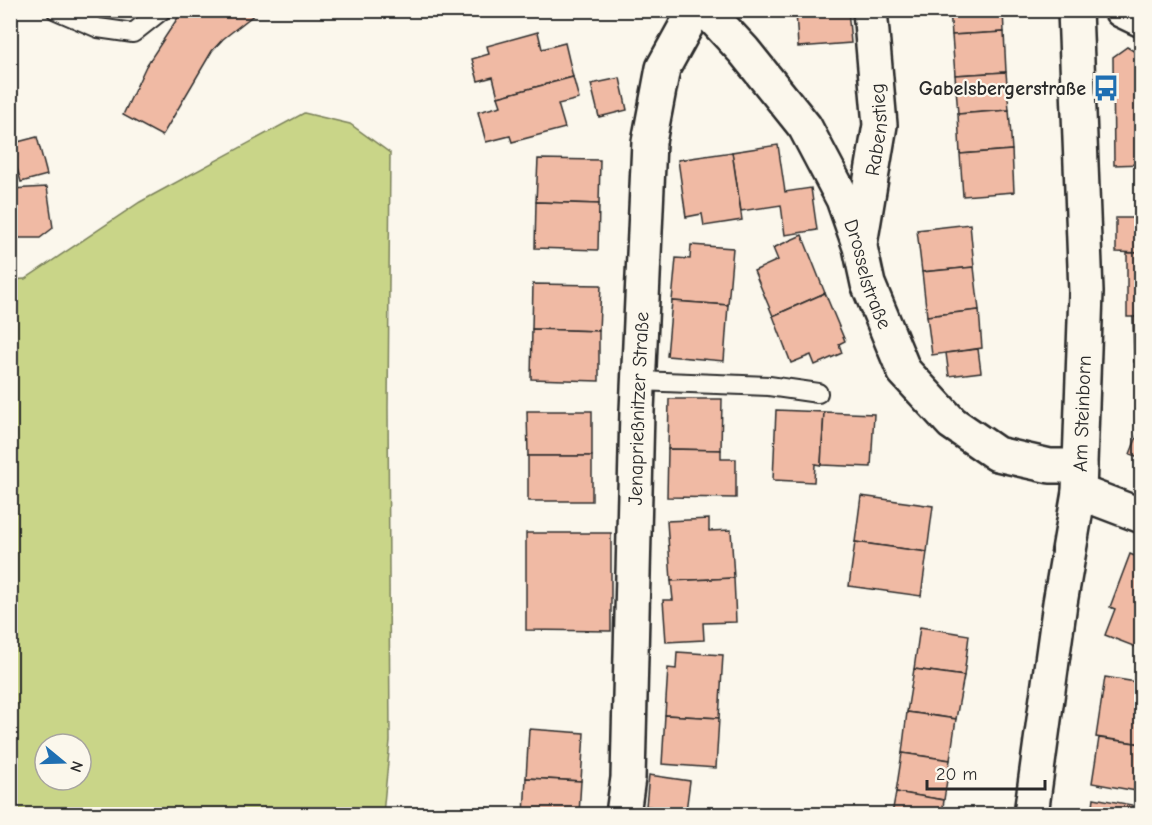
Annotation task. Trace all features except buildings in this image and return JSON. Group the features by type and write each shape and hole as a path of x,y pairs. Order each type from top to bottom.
{"street":[{"name":"Jenaprießnitzer Straße","path":"623,814 628,778 638,381 649,142 663,68 696,10"},
{"name":"Drosselstraße","path":"706,10 744,51 805,127 843,199 860,247 868,284 904,372 952,423 998,454 1050,466 1080,479"},
{"name":"Rabenstieg","path":"860,247 880,125 870,10"},
{"name":"Am Steinborn","path":"1031,814 1060,603 1080,479 1086,292 1075,10"},
{"path":"1121,10 1142,20"},
{"path":"1080,479 1142,516"}],"lane":[{"path":"56,10 98,28 133,33 162,10"},
{"path":"638,381 769,386 818,393"}],"green space":[{"path":"304,113 350,124 390,153 388,408 390,741 383,814 11,814 11,280 25,279 140,202"}],"place":[{"name":"Gabelsbergerstraße","path":"1106,88"}]}
